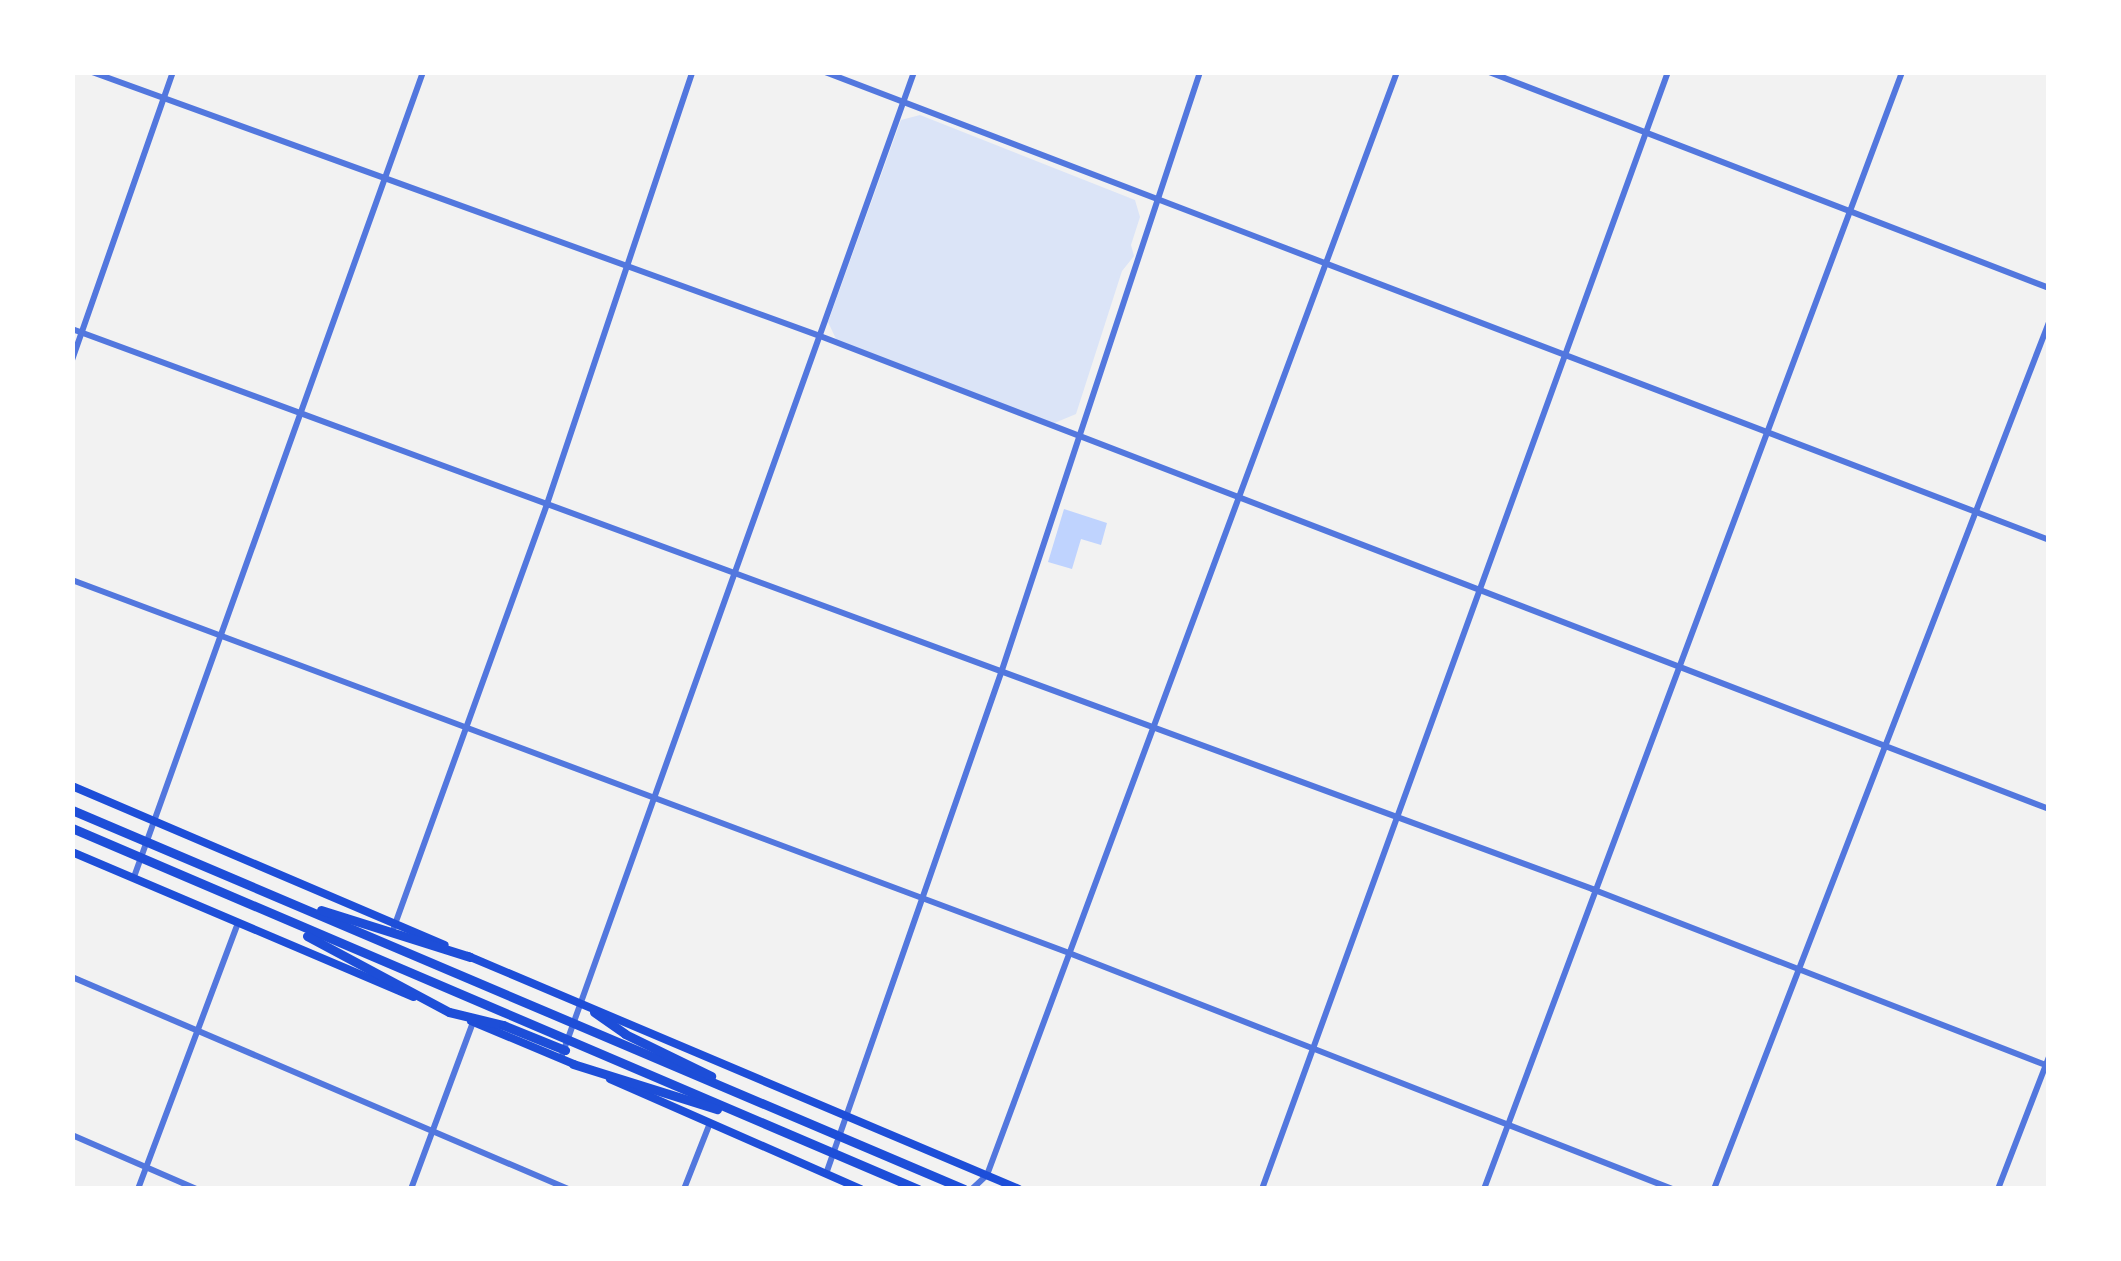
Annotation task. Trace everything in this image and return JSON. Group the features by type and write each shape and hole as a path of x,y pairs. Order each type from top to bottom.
{"highway":[{"path":"72,810 246,884 470,957"},
{"path":"72,828 238,901 449,1012 503,1024 764,1123 919,1189"},
{"path":"391,934 575,1024 968,1189"},
{"path":"377,971 565,1050"},
{"path":"594,1012 625,1034 769,1106"},
{"path":"574,1064 764,1123"}],"main road":[{"path":"72,786 156,821 391,934"},
{"path":"72,852 238,923 377,971"},
{"path":"470,957 1019,1189"},
{"path":"449,1012 565,1050 574,1064 861,1189"}],"street":[{"path":"92,72 820,336 2049,809"},
{"path":"72,360 173,72"},
{"path":"134,877 423,72"},
{"path":"377,971 547,504 692,72"},
{"path":"825,72 2049,540"},
{"path":"565,1050 914,72"},
{"path":"826,1174 1001,673 1200,72"},
{"path":"968,1189 987,1175 1396,72"},
{"path":"1489,72 2049,288"},
{"path":"1262,1189 1668,72"},
{"path":"1484,1189 1592,890 1902,72"},
{"path":"1714,1189 2049,322"},
{"path":"72,329 2048,1063 1998,1189"},
{"path":"72,580 1069,953 1312,1053 1672,1189"},
{"path":"138,1189 238,923"},
{"path":"72,977 568,1189"},
{"path":"411,1189 473,1022"},
{"path":"684,1189 710,1123"},
{"path":"72,1135 196,1189"}],"shaded area":[{"path":"920,115 1135,200 1140,217 1131,245 1134,256 1122,271 1076,414 1052,424 837,341 828,322 901,120"}],"water":[{"path":"1064,509 1107,523 1101,545 1081,539 1072,569 1048,562"}]}
